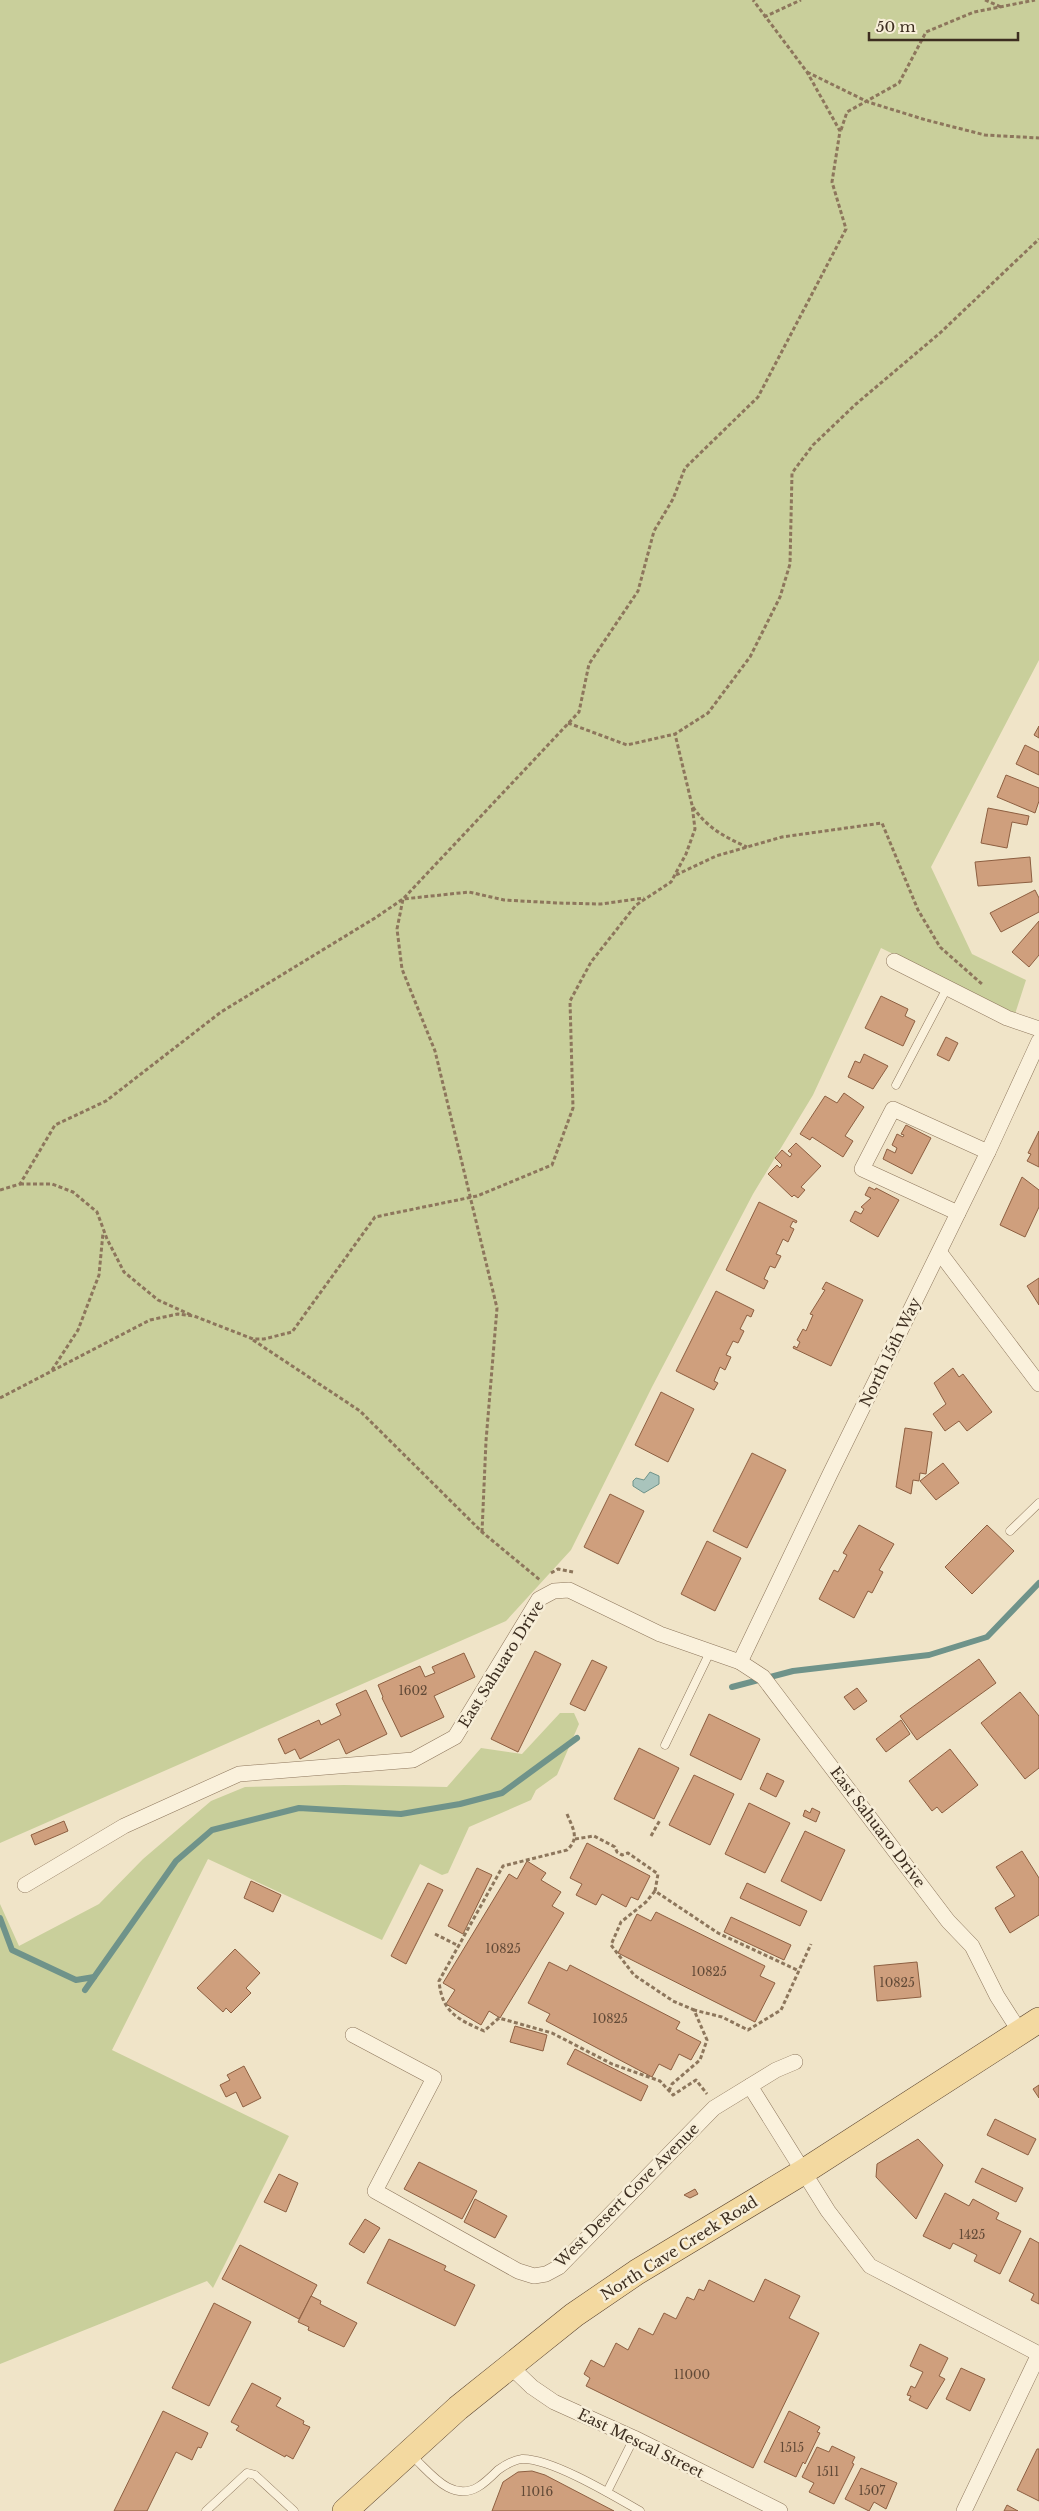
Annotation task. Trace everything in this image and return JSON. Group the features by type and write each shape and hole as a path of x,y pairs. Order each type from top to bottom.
{"main road":[{"name":"North Cave Creek Road","path":"345,2511 408,2452 509,2365 637,2272 803,2172 1029,2026"}],"street":[{"path":"894,961 1008,1018 1039,1030"},
{"name":"North 15th Way","path":"740,1662 835,1464 940,1253 1039,1041"},
{"path":"958,1213 862,1169 893,1109 988,1152"},
{"path":"940,1253 1039,1384"},
{"name":"East Sahuaro Drive","path":"24,1885 124,1826 239,1774 413,1760 455,1737 539,1599 554,1591 569,1590 660,1634 740,1662 763,1677 948,1921 972,1946 997,1996 1029,2026"},
{"name":"West Desert Cove Avenue","path":"353,2035 434,2078 375,2191 518,2271 534,2276 546,2274 559,2267 716,2106 776,2070 795,2062"},
{"path":"750,2086 828,2211 870,2266 1039,2354 964,2511"},
{"name":"East Mescal Street","path":"509,2365 532,2387 554,2402 634,2438 780,2511"}],"lane":[{"path":"896,1085 947,988"},
{"path":"1010,1531 1039,1503"},
{"path":"665,1745 710,1652"},
{"path":"607,2492 634,2438"},
{"path":"408,2452 447,2488 462,2492 477,2487 507,2464 522,2459 560,2470 607,2492 640,2511"},
{"path":"206,2511 248,2473 254,2475 294,2511"}],"path":[{"path":"753,0 807,72 840,131"},
{"path":"764,17 801,0"},
{"path":"985,0 1001,7"},
{"path":"20,1184 54,1125 106,1101 221,1012 403,899 579,712 590,664 638,591 654,530 673,499 685,468 758,396 846,230 832,182 840,131 847,112 899,83 926,32 974,12 1035,0"},
{"path":"807,72 868,102 926,120 985,135 1039,138"},
{"path":"568,723 627,745 675,734 708,713 750,657 780,597 790,564 792,473 813,445 856,404 940,333 1039,239"},
{"path":"252,1339 264,1339 292,1332 375,1217 470,1197 552,1165 573,1108 570,1001 591,962 636,905 672,882 686,854 695,829 692,804 675,734"},
{"path":"692,804 702,821 722,836 748,847"},
{"path":"674,877 683,870 716,856 782,837 882,823 918,910 940,947 985,986"},
{"path":"403,899 469,892 504,900 558,903 601,904 646,898"},
{"path":"403,899 397,929 402,969 435,1050 497,1308 486,1441 482,1532"},
{"path":"0,1190 20,1184 52,1184 72,1192 97,1212 103,1230 124,1272 158,1300 252,1339 360,1412 482,1532 554,1591"},
{"path":"52,1370 78,1330 99,1274 103,1230"},
{"path":"0,1398 150,1320 178,1314 194,1316"},
{"path":"567,1814 576,1839"},
{"path":"651,1836 660,1820"},
{"path":"716,2106 696,2080 673,2095 660,2081 612,2064 552,2034 499,2018 484,2030 461,2021 445,2006 441,1996 440,1981 503,1866 562,1853 576,1839 594,1836 615,1847 622,1855 628,1853 640,1858 658,1874 655,1891 646,1902 621,1922 611,1945 634,1975 673,2002 694,2010 722,2017 748,2030 781,2010 811,1944"},
{"path":"655,1891 718,1933 798,1971"},
{"path":"435,1934 459,1946"},
{"path":"669,2091 672,2084 700,2060 707,2040 694,2010"}],"green space":[{"path":"0,0 1039,0 1039,660 931,867 972,954 1026,980 1015,1014 881,948 813,1095 753,1194 652,1387 571,1550 506,1621 0,1843"},
{"path":"560,1713 574,1713 579,1724 557,1775 536,1790 531,1800 469,1827 448,1873 442,1875 420,1864 382,1940 208,1859 112,2050 289,2136 213,2288 207,2281 0,2364 0,1904 19,1946 99,1904 143,1859 211,1801 245,1787 344,1785 447,1787 481,1748 522,1754"}],"water":[{"path":"650,1472 659,1476 659,1484 644,1493 633,1486 633,1481 636,1478 644,1480"}],"building":[{"path":"1039,726 1039,738 1034,735"},
{"path":"1025,745 1039,752 1039,775 1016,764"},
{"path":"1006,775 1039,788 1039,801 1035,813 997,797"},
{"path":"988,808 1029,816 1027,825 1012,822 1007,848 981,843"},
{"path":"1030,857 1032,882 978,886 975,862"},
{"path":"1035,890 1039,898 1039,912 1001,932 990,913"},
{"path":"1039,921 1039,955 1029,967 1012,952"},
{"path":"881,996 908,1009 905,1016 915,1021 903,1046 865,1028"},
{"path":"946,1037 958,1043 949,1061 937,1055"},
{"path":"864,1054 888,1066 873,1089 848,1077 855,1061 860,1063"},
{"path":"844,1093 864,1107 845,1136 853,1141 843,1157 812,1137 810,1140 800,1134 825,1096 837,1103"},
{"path":"906,1125 931,1138 912,1174 883,1159 887,1149 895,1153 897,1148 892,1145 897,1134 903,1137 904,1135 901,1134"},
{"path":"1039,1131 1039,1167 1027,1161 1031,1154 1028,1153"},
{"path":"796,1143 821,1166 801,1187 805,1190 798,1198 794,1195 792,1197 768,1174 777,1165 780,1168 782,1165 775,1158 782,1150 790,1157 792,1154 788,1151"},
{"path":"1022,1177 1039,1190 1039,1207 1025,1237 1000,1225"},
{"path":"869,1187 875,1190 876,1188 899,1200 878,1237 850,1221 855,1211 861,1214 864,1209 861,1207 871,1198 865,1195"},
{"path":"759,1202 797,1221 796,1223 793,1221 790,1227 794,1229 788,1242 783,1239 776,1254 781,1256 775,1268 770,1266 764,1279 768,1281 764,1289 726,1270"},
{"path":"1039,1278 1039,1305 1027,1286"},
{"path":"826,1282 863,1300 831,1366 793,1348 794,1346 797,1348 800,1342 797,1340 803,1329 806,1331 813,1315 810,1314 825,1290 822,1289"},
{"path":"716,1291 754,1310 751,1317 747,1315 740,1329 744,1331 738,1343 733,1341 726,1355 731,1357 725,1370 720,1367 714,1381 718,1383 714,1390 676,1371"},
{"path":"953,1368 959,1377 963,1374 992,1412 967,1431 959,1421 945,1431 933,1414 946,1404 934,1383"},
{"path":"661,1392 694,1409 668,1462 635,1445"},
{"path":"905,1428 932,1432 926,1474 920,1473 919,1481 913,1480 911,1494 896,1487"},
{"path":"752,1453 786,1470 747,1548 713,1531"},
{"path":"943,1463 959,1483 936,1500 920,1481"},
{"path":"610,1494 644,1511 618,1564 584,1547"},
{"path":"859,1525 894,1544 879,1570 883,1572 872,1593 868,1591 854,1618 819,1599 834,1570 838,1572 847,1555 843,1553"},
{"path":"987,1525 1014,1551 972,1594 945,1567"},
{"path":"707,1541 741,1558 715,1611 681,1594"},
{"path":"535,1651 561,1664 518,1752 491,1739"},
{"path":"464,1653 475,1677 434,1696 444,1717 401,1737 382,1698 378,1685 420,1666 425,1677 435,1673 432,1667"},
{"path":"979,1659 996,1683 917,1740 900,1716"},
{"path":"592,1660 607,1667 585,1711 570,1704"},
{"path":"857,1688 867,1701 854,1710 844,1697"},
{"path":"366,1690 387,1734 346,1754 339,1739 300,1759 295,1749 285,1754 278,1739 319,1720 321,1725 341,1715 336,1704"},
{"path":"1020,1692 1039,1716 1039,1768 1025,1779 981,1723"},
{"path":"709,1714 760,1739 741,1780 690,1755"},
{"path":"901,1720 910,1734 886,1752 876,1739"},
{"path":"639,1748 679,1768 654,1819 614,1799"},
{"path":"950,1749 978,1785 942,1813 937,1807 932,1811 909,1781"},
{"path":"767,1773 784,1781 776,1797 760,1789"},
{"path":"694,1775 734,1794 710,1845 669,1825"},
{"path":"749,1803 790,1823 765,1873 725,1854"},
{"path":"812,1808 820,1812 816,1822 803,1816 805,1810 810,1813"},
{"path":"64,1821 68,1831 35,1845 31,1835"},
{"path":"805,1831 845,1850 821,1901 781,1881"},
{"path":"587,1843 650,1876 638,1900 631,1897 626,1907 602,1894 596,1905 576,1895 582,1884 570,1878"},
{"path":"1022,1851 1039,1878 1039,1915 1010,1933 995,1908 1015,1896 996,1867"},
{"path":"527,1861 546,1873 541,1880 561,1892 552,1906 564,1913 500,2018 489,2011 481,2025 446,2004 455,1990 443,1983 509,1874 517,1879"},
{"path":"477,1868 492,1875 463,1934 448,1926"},
{"path":"251,1881 281,1895 273,1912 244,1898"},
{"path":"428,1883 443,1890 406,1964 391,1956"},
{"path":"747,1883 807,1911 800,1926 740,1898"},
{"path":"656,1912 765,1966 760,1976 775,1983 755,2022 618,1953 637,1914 651,1921"},
{"path":"731,1917 791,1945 784,1960 724,1932"},
{"path":"235,1949 260,1973 246,1988 251,1993 231,2013 226,2008 223,2012 197,1988"},
{"path":"549,1962 567,1971 570,1965 680,2022 676,2029 701,2042 691,2060 679,2054 671,2070 659,2064 652,2077 546,2021 550,2014 528,2003"},
{"path":"917,1962 921,1997 877,2001 874,1966"},
{"path":"515,2026 547,2035 543,2051 510,2042"},
{"path":"575,2049 648,2086 641,2101 567,2064"},
{"path":"244,2066 261,2098 243,2107 236,2092 226,2097 220,2085 230,2080 227,2075"},
{"path":"1039,2085 1039,2098 1033,2089"},
{"path":"995,2119 1036,2139 1028,2155 987,2135"},
{"path":"918,2139 943,2165 916,2219 876,2177 877,2164"},
{"path":"419,2162 477,2191 462,2219 404,2189"},
{"path":"982,2168 1023,2188 1016,2202 975,2182"},
{"path":"279,2174 298,2183 286,2212 264,2202"},
{"path":"695,2189 698,2194 690,2198 684,2195"},
{"path":"945,2193 969,2206 973,2199 999,2213 996,2219 1021,2231 1000,2274 974,2261 977,2255 953,2243 950,2249 923,2236"},
{"path":"475,2199 507,2216 495,2238 464,2222"},
{"path":"365,2219 380,2228 364,2253 349,2244"},
{"path":"1030,2238 1039,2243 1039,2304 1031,2300 1034,2294 1009,2281"},
{"path":"389,2239 446,2266 444,2270 475,2285 455,2326 367,2283"},
{"path":"240,2245 317,2285 299,2319 222,2279"},
{"path":"765,2279 800,2296 789,2318 819,2333 753,2468 586,2386 590,2378 584,2374 591,2360 604,2367 616,2343 628,2350 639,2328 653,2335 664,2313 676,2319 687,2297 694,2300 699,2289 704,2291 709,2280 754,2302"},
{"path":"311,2296 321,2301 320,2304 357,2323 344,2347 308,2330 309,2327 298,2322"},
{"path":"214,2303 251,2322 209,2406 172,2388"},
{"path":"920,2344 948,2358 939,2376 945,2379 927,2409 909,2400 911,2396 907,2395 911,2386 915,2388 923,2372 910,2366"},
{"path":"961,2368 985,2379 970,2411 946,2399"},
{"path":"252,2383 281,2398 276,2406 304,2421 303,2424 310,2427 293,2459 286,2455 285,2457 236,2430 239,2426 231,2422"},
{"path":"163,2411 208,2433 201,2448 198,2447 192,2460 176,2452 147,2511 114,2511"},
{"path":"789,2411 820,2427 817,2432 820,2433 805,2464 803,2462 796,2477 764,2462"},
{"path":"832,2446 855,2457 852,2463 854,2464 834,2504 809,2492 814,2483 802,2477 817,2447 829,2452"},
{"path":"1037,2449 1039,2449 1039,2501 1017,2490"},
{"path":"861,2468 897,2483 886,2509 874,2502 869,2511 845,2499"},
{"path":"532,2471 545,2475 614,2511 492,2511 503,2482 518,2472"},
{"path":"1007,2505 1018,2511 1004,2511"}],"waterway":[{"path":"732,1687 793,1671 929,1655 987,1637 1039,1583"},
{"path":"85,1990 176,1861 212,1830 299,1808 401,1814 460,1804 502,1793 577,1738"},
{"path":"0,1918 12,1950 76,1980 94,1977"}]}
